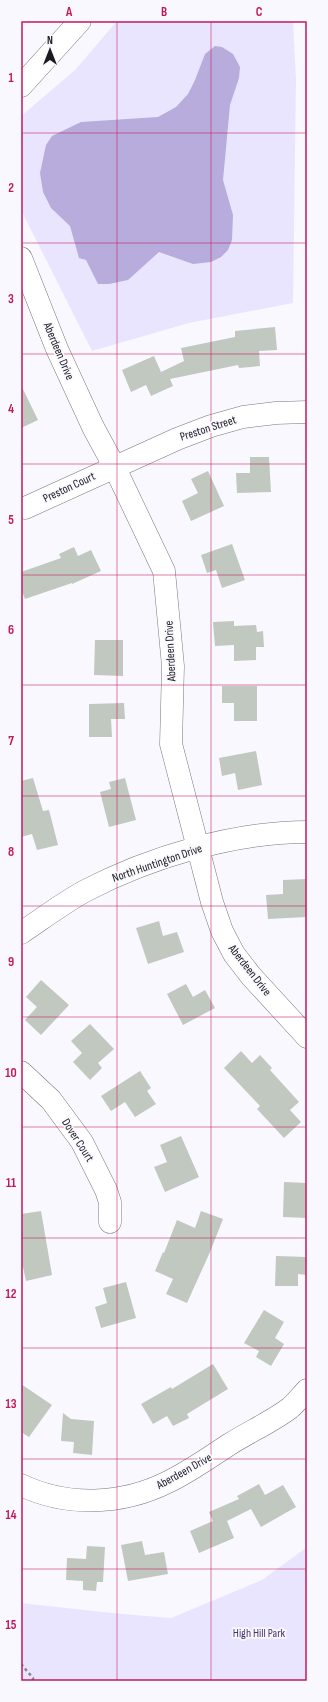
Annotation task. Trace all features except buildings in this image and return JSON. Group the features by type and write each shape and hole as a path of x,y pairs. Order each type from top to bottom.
{"street":[{"path":"21,86 80,21"},
{"name":"Aberdeen Drive","path":"21,258 57,349 93,427 114,466 164,571 173,666 171,744 212,902 222,932 234,954 251,976 307,1037"},
{"name":"Preston Street","path":"114,466 177,439 217,424 242,417 276,413 307,412"},
{"name":"Preston Court","path":"25,508 114,466"},
{"name":"North Huntington Drive","path":"21,933 62,905 101,883 144,866 198,847 250,836 307,832"},
{"name":"Dover Court","path":"21,1072 51,1100 82,1142 106,1190 110,1202 110,1222"},
{"name":"Aberdeen Drive","path":"21,1485 35,1492 88,1501 109,1500 139,1494 168,1482 290,1408 307,1390"}],"path":[{"path":"21,1664 33,1678 33,1681"}],"green space":[{"path":"117,21 293,21 296,79 293,303 189,323 92,351 21,210 21,116 75,70"},
{"name":"High Hill Park","path":"307,1547 307,1681 21,1681 21,1603 171,1618 262,1580"}],"shaded area":[{"path":"215,46 222,47 233,54 240,67 239,78 230,105 223,180 233,215 232,240 228,250 221,257 211,262 193,264 159,252 128,280 109,284 98,284 86,260 79,258 70,226 51,208 43,192 40,173 46,145 52,136 81,122 158,117 176,107 188,94 205,54"}]}
